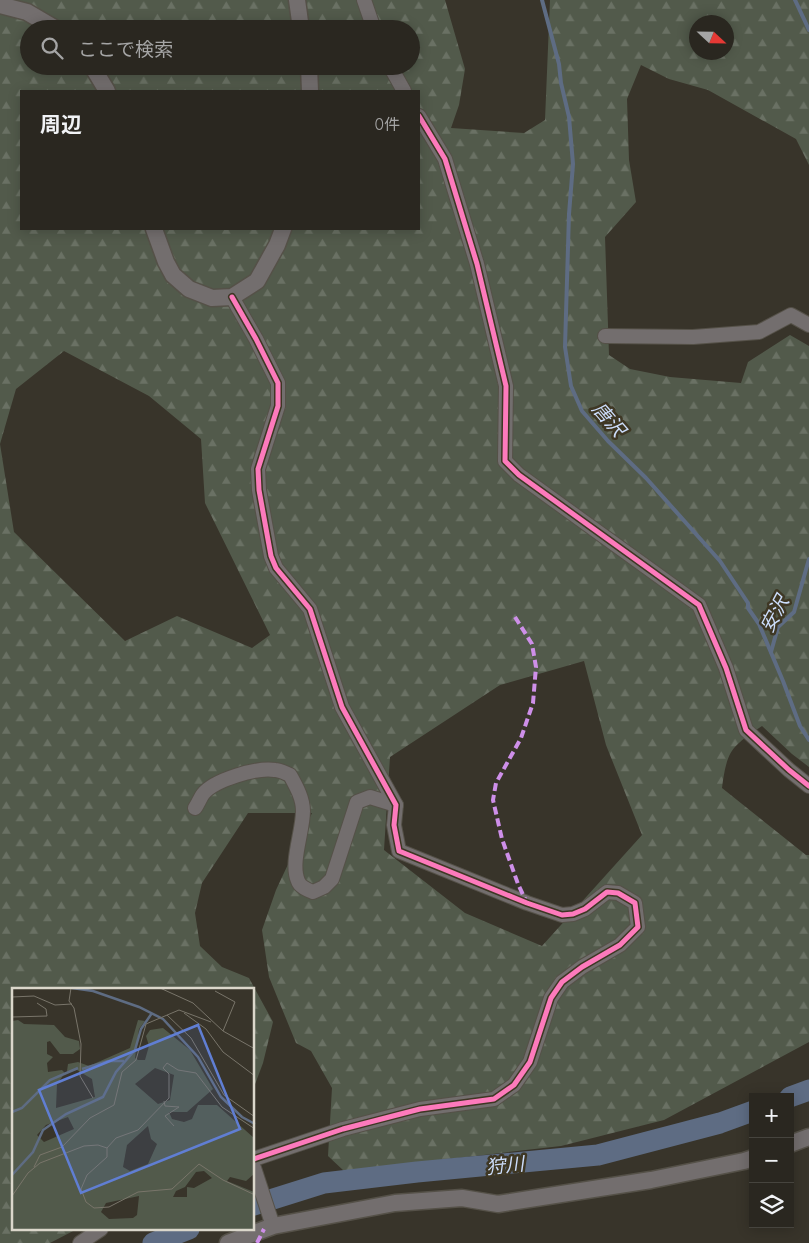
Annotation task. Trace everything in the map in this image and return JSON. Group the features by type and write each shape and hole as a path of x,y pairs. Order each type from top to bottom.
{"street":[{"path":"297,0 300,20"},
{"path":"364,0 371,20"},
{"path":"0,5 27,12 41,20"},
{"path":"97,75 106,90"},
{"path":"309,75 310,90"},
{"path":"395,75 403,90"},
{"path":"420,118 445,160 477,264 506,386 505,462 519,475 699,605 726,668 746,730 809,786"},
{"path":"154,230 172,276 197,293 212,298 232,297 257,282 277,245 283,230"},
{"path":"232,297 278,383 278,406 258,469 259,490 271,556 276,568 310,609 342,707 396,805 394,825 399,850 527,903 562,915 574,914 585,909 607,892 618,893 635,903 638,926 620,944 582,967 562,982 551,998 530,1062 514,1086 494,1099 411,1112 343,1129 255,1159"},
{"path":"606,336 694,337 759,332 791,315 809,324"},
{"path":"195,808 203,794 214,785 236,776 256,770 275,770 290,774 298,790 303,809 302,830 296,865 298,881 301,886 313,892 324,887 332,879 358,802 370,797 396,805"},
{"path":"794,1143 809,1137"},
{"path":"228,1243 273,1226 395,1203 462,1198 498,1204 651,1180 749,1159"},
{"path":"255,1171 273,1226"},
{"path":"80,1243 100,1230"}],"green space":[{"path":"0,0 445,0 465,69 459,105 451,128 524,133 545,120 550,0 809,0 809,165 796,139 708,90 669,79 641,65 627,99 629,160 636,202 605,237 609,355 630,369 670,377 741,383 748,362 790,335 809,346 809,767 762,726 743,739 732,751 726,765 722,788 806,855 809,855 809,1042 664,1120 561,1146 344,1171 328,1156 332,1088 311,1051 296,1043 269,977 262,930 276,890 312,813 248,813 202,883 195,913 200,946 222,967 249,978 254,988 12,988 12,1230 75,1230 50,1243 0,1243 0,444","holes":["64,351 149,396 201,439 205,503 270,635 252,648 177,616 125,641 14,532 0,444 16,389","584,661 606,745 642,835 542,946 465,913 384,850 390,757 500,685"]},
{"path":"255,989 273,1022 263,1063 255,1084"}],"waterway":[{"name":"唐沢","path":"542,0 559,64 561,83 569,117 573,164 569,214 565,347 571,386 582,411 608,441 646,478 720,561 748,603 748,608 759,624 800,726 809,740"},
{"name":"安沢","path":"795,0 809,30"},
{"name":"安沢","path":"771,652 778,627 794,612 809,559"},
{"name":"狩川","path":"794,1096 809,1090"},
{"name":"狩川","path":"255,1205 324,1183 598,1155 720,1123 749,1112"},
{"name":"狩川","path":"153,1243 186,1230"}],"marked path":[{"path":"515,617 532,644 536,667 533,703 521,738 496,783 493,800 502,839 527,903"},
{"path":"257,1243 264,1229"}],"cycle path":[{"path":"420,118 445,159 477,264 506,386 505,461 519,475 699,605 726,668 746,730 809,786"},
{"path":"232,297 278,383 278,406 258,469 259,490 271,556 276,568 310,609 342,707 396,805 394,825 399,851 527,903 562,915 573,914 585,909 607,892 618,893 635,903 638,927 620,945 582,967 562,982 551,998 530,1062 514,1085 494,1099 420,1109 343,1129 255,1159"}]}
